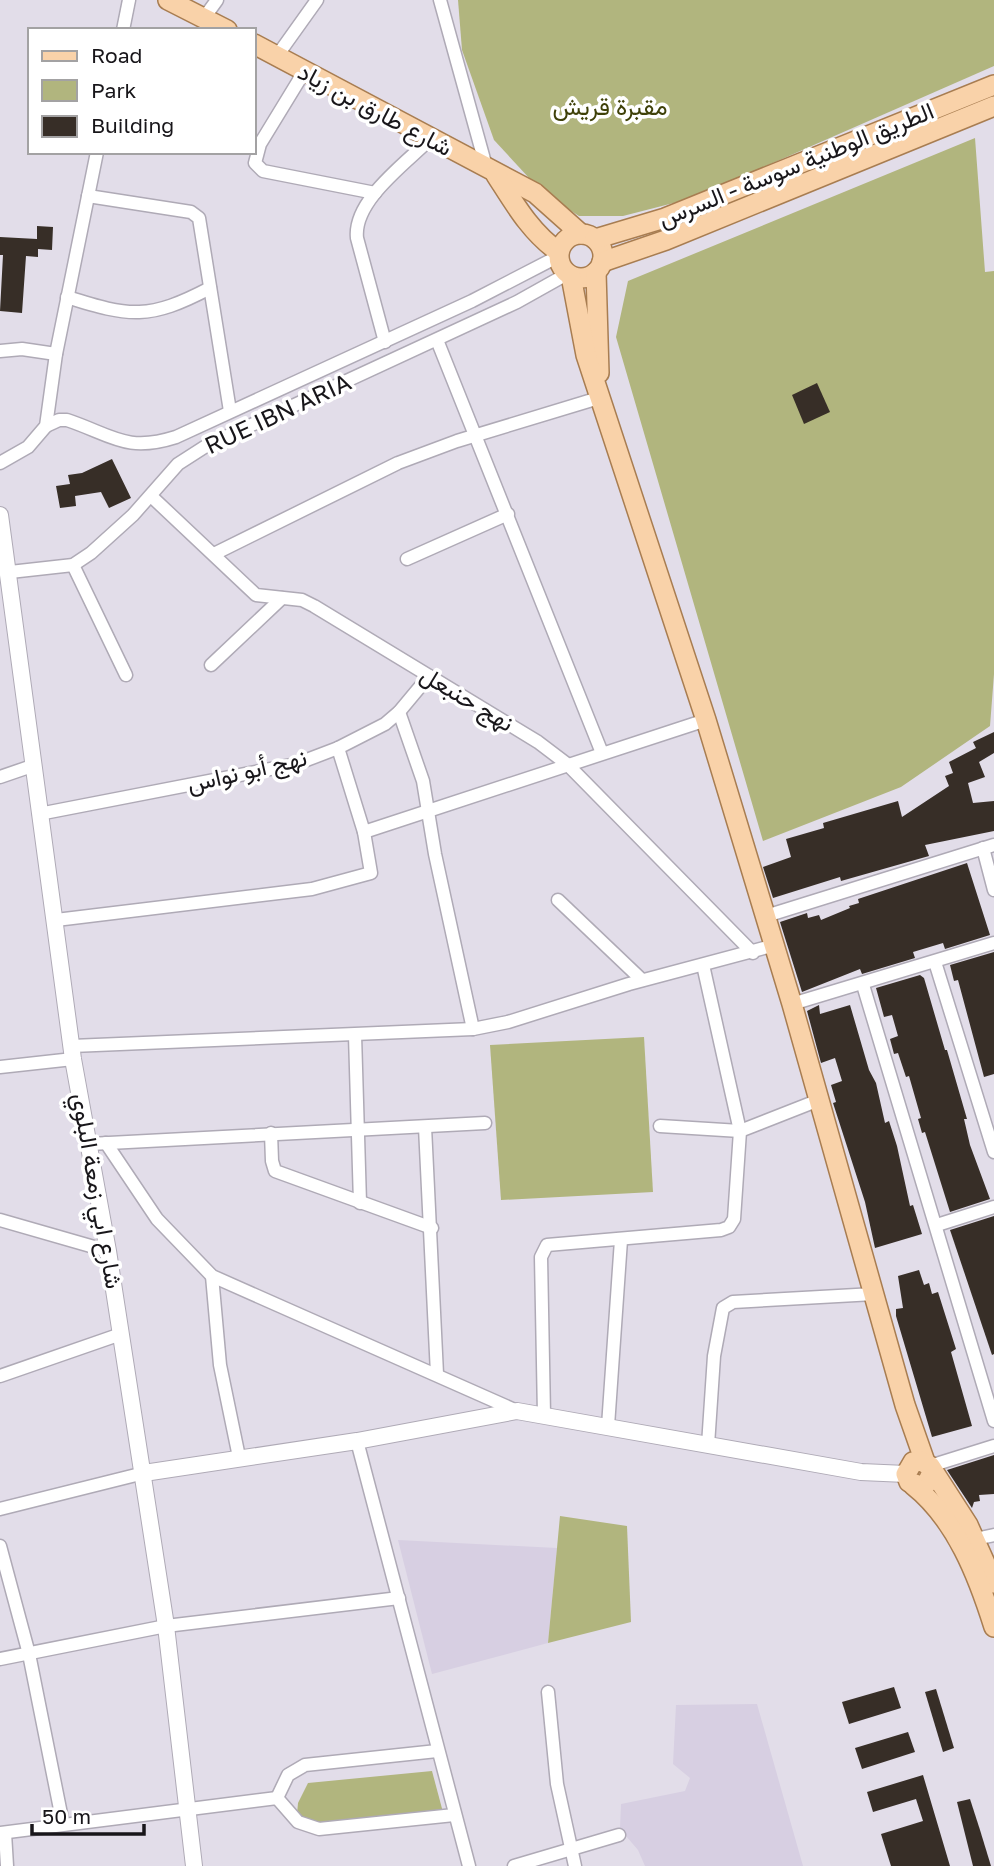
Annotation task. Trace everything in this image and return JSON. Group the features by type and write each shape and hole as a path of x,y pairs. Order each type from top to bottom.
{"main road":[{"path":"168,0 222,28"},
{"name":"شارع طارق بن زياد","path":"256,45 491,173 535,193 588,236"},
{"name":"الطريق الوطنية سوسة - السرس","path":"588,236 665,218 994,85"},
{"name":"الطريق الوطنية سوسة - السرس","path":"599,267 994,106"},
{"name":"شارع طارق بن زياد","path":"491,173 528,223 544,242 559,254"},
{"path":"601,394 601,245 588,236 566,239 559,254 569,275 586,355 706,720 775,946 905,1405 919,1471 977,1581 994,1627"},
{"path":"569,275 580,278 599,267"},
{"name":"شارع ابي زمعة البلوي","path":"0,515 10,572 6,599 56,920 73,1052 98,1143 108,1251 166,1626 194,1866"},
{"path":"144,1473 357,1441 517,1411 861,1472 919,1471 956,1504 985,1537 994,1583"}],"street":[{"path":"123,28 129,0"},
{"path":"204,18 217,0"},
{"path":"277,56 317,0"},
{"path":"440,0 491,173"},
{"path":"304,72 260,144 255,163 264,171 375,193"},
{"path":"385,342 356,230 360,213 375,193 429,140"},
{"path":"0,463 28,447 46,426 55,354 97,154"},
{"path":"88,196 195,214 200,224 230,411"},
{"name":"RUE IBN ARIA","path":"46,426 59,420 67,421 138,445 176,437 385,342 559,254"},
{"name":"RUE IBN ARIA","path":"10,572 73,565 110,538 178,464 205,446 437,340 569,275"},
{"path":"66,297 135,314 164,309 210,288"},
{"path":"437,340 602,753"},
{"path":"0,351 22,349 55,354"},
{"path":"214,554 398,463 601,394"},
{"name":"نهج حنبعل","path":"151,496 256,595 302,600 314,606 538,742 567,764 753,953"},
{"path":"407,559 508,514"},
{"path":"73,565 126,675"},
{"path":"211,665 282,598"},
{"name":"نهج أبو نواس","path":"39,814 262,772 338,748 385,724 400,712 429,676"},
{"path":"400,712 423,781 473,1029"},
{"path":"364,832 706,720"},
{"path":"56,920 339,884 371,873 364,832 338,748"},
{"path":"0,777 32,766"},
{"path":"766,916 988,847 994,890"},
{"path":"558,900 642,981"},
{"path":"792,1004 863,985 994,943"},
{"path":"0,1067 73,1052 473,1029 509,1022 642,981 775,946"},
{"path":"935,962 994,1152"},
{"path":"544,1415 542,1252 547,1245 556,1242 621,1240 729,1227 734,1214 740,1131 703,965"},
{"path":"863,985 994,1421"},
{"path":"355,1035 360,1203"},
{"path":"660,1126 740,1131 818,1100"},
{"path":"981,1105 994,1101"},
{"path":"98,1143 485,1123"},
{"path":"425,1126 432,1227 437,1374"},
{"path":"271,1133 275,1171 432,1227"},
{"path":"98,1143 157,1219 212,1276 307,1321 437,1374 517,1411"},
{"path":"937,1225 994,1207"},
{"path":"0,1220 108,1251"},
{"path":"608,1426 621,1240"},
{"path":"212,1276 220,1365 239,1457"},
{"path":"708,1445 714,1356 723,1308 733,1302 874,1294"},
{"path":"0,1376 121,1334"},
{"path":"357,1441 469,1866"},
{"path":"919,1471 994,1446"},
{"path":"0,1509 144,1473"},
{"path":"0,1546 29,1654 63,1824"},
{"path":"0,1658 166,1626 399,1598"},
{"path":"548,1692 557,1784 575,1866"},
{"path":"277,1798 288,1775 305,1765 437,1751"},
{"path":"7,1866 3,1833 277,1798"},
{"path":"277,1798 298,1822 319,1829 454,1815"},
{"path":"514,1866 619,1835"}],"shaded area":[{"path":"398,1540 557,1548 548,1643 432,1674"},
{"path":"757,1704 803,1866 645,1866 638,1850 620,1829 621,1804 685,1791 690,1778 673,1764 676,1705"}],"green space":[{"name":"مقبرة قريش","path":"458,0 994,0 994,66 693,198 623,216 579,216 542,192 494,140 462,50"},
{"path":"975,138 985,272 994,271 994,674 990,726 901,787 763,841 616,337 628,281"},
{"path":"644,1037 653,1192 501,1200 490,1045"},
{"path":"560,1516 627,1526 631,1622 548,1643"},
{"path":"432,1771 444,1816 315,1828 297,1814 298,1803 308,1783"}],"building":[{"path":"37,226 53,227 52,250 38,249 38,257 26,256 22,313 0,311 3,255 0,255 0,237 37,239"},
{"path":"817,383 830,412 804,424 792,395"},
{"path":"112,459 131,498 109,508 101,492 75,496 76,506 60,508 56,486 70,484 68,475 82,473"},
{"path":"994,732 994,753 979,762 985,777 968,783 973,803 994,801 994,831 925,845 929,856 841,881 840,877 773,898 763,867 791,857 786,839 824,828 823,823 898,801 902,817 949,786 945,776 953,773 949,762 976,748 973,742"},
{"path":"967,863 990,935 945,949 943,943 913,952 915,958 862,974 860,969 802,992 780,922 807,913 808,918 819,915 821,920 859,903 858,899"},
{"path":"994,952 994,1074 984,1077 958,980 954,981 950,965"},
{"path":"920,975 924,978 947,1050 967,1119 964,1119 970,1145 990,1199 950,1212 925,1132 922,1133 918,1119 921,1118 909,1076 906,1077 898,1053 894,1054 890,1039 898,1036 892,1015 884,1017 876,988"},
{"path":"819,1005 820,1014 850,1005 869,1070 876,1083 885,1123 889,1121 897,1146 910,1206 913,1205 922,1234 875,1248 865,1202 833,1103 836,1102 831,1085 842,1081 835,1058 821,1063 807,1011"},
{"path":"994,1216 994,1354 992,1355 950,1230"},
{"path":"919,1270 924,1285 929,1283 932,1294 938,1292 956,1349 951,1352 972,1426 932,1437 896,1316 896,1309 903,1308 898,1276"},
{"path":"994,1455 994,1494 979,1495 980,1501 974,1502 972,1508 947,1470"},
{"path":"894,1687 901,1708 849,1724 842,1702"},
{"path":"936,1689 954,1748 943,1752 925,1692"},
{"path":"908,1732 915,1752 862,1769 855,1748"},
{"path":"923,1775 950,1866 891,1866 881,1834 923,1821 916,1799 873,1812 867,1792"},
{"path":"970,1799 991,1866 973,1866 957,1802"}]}
